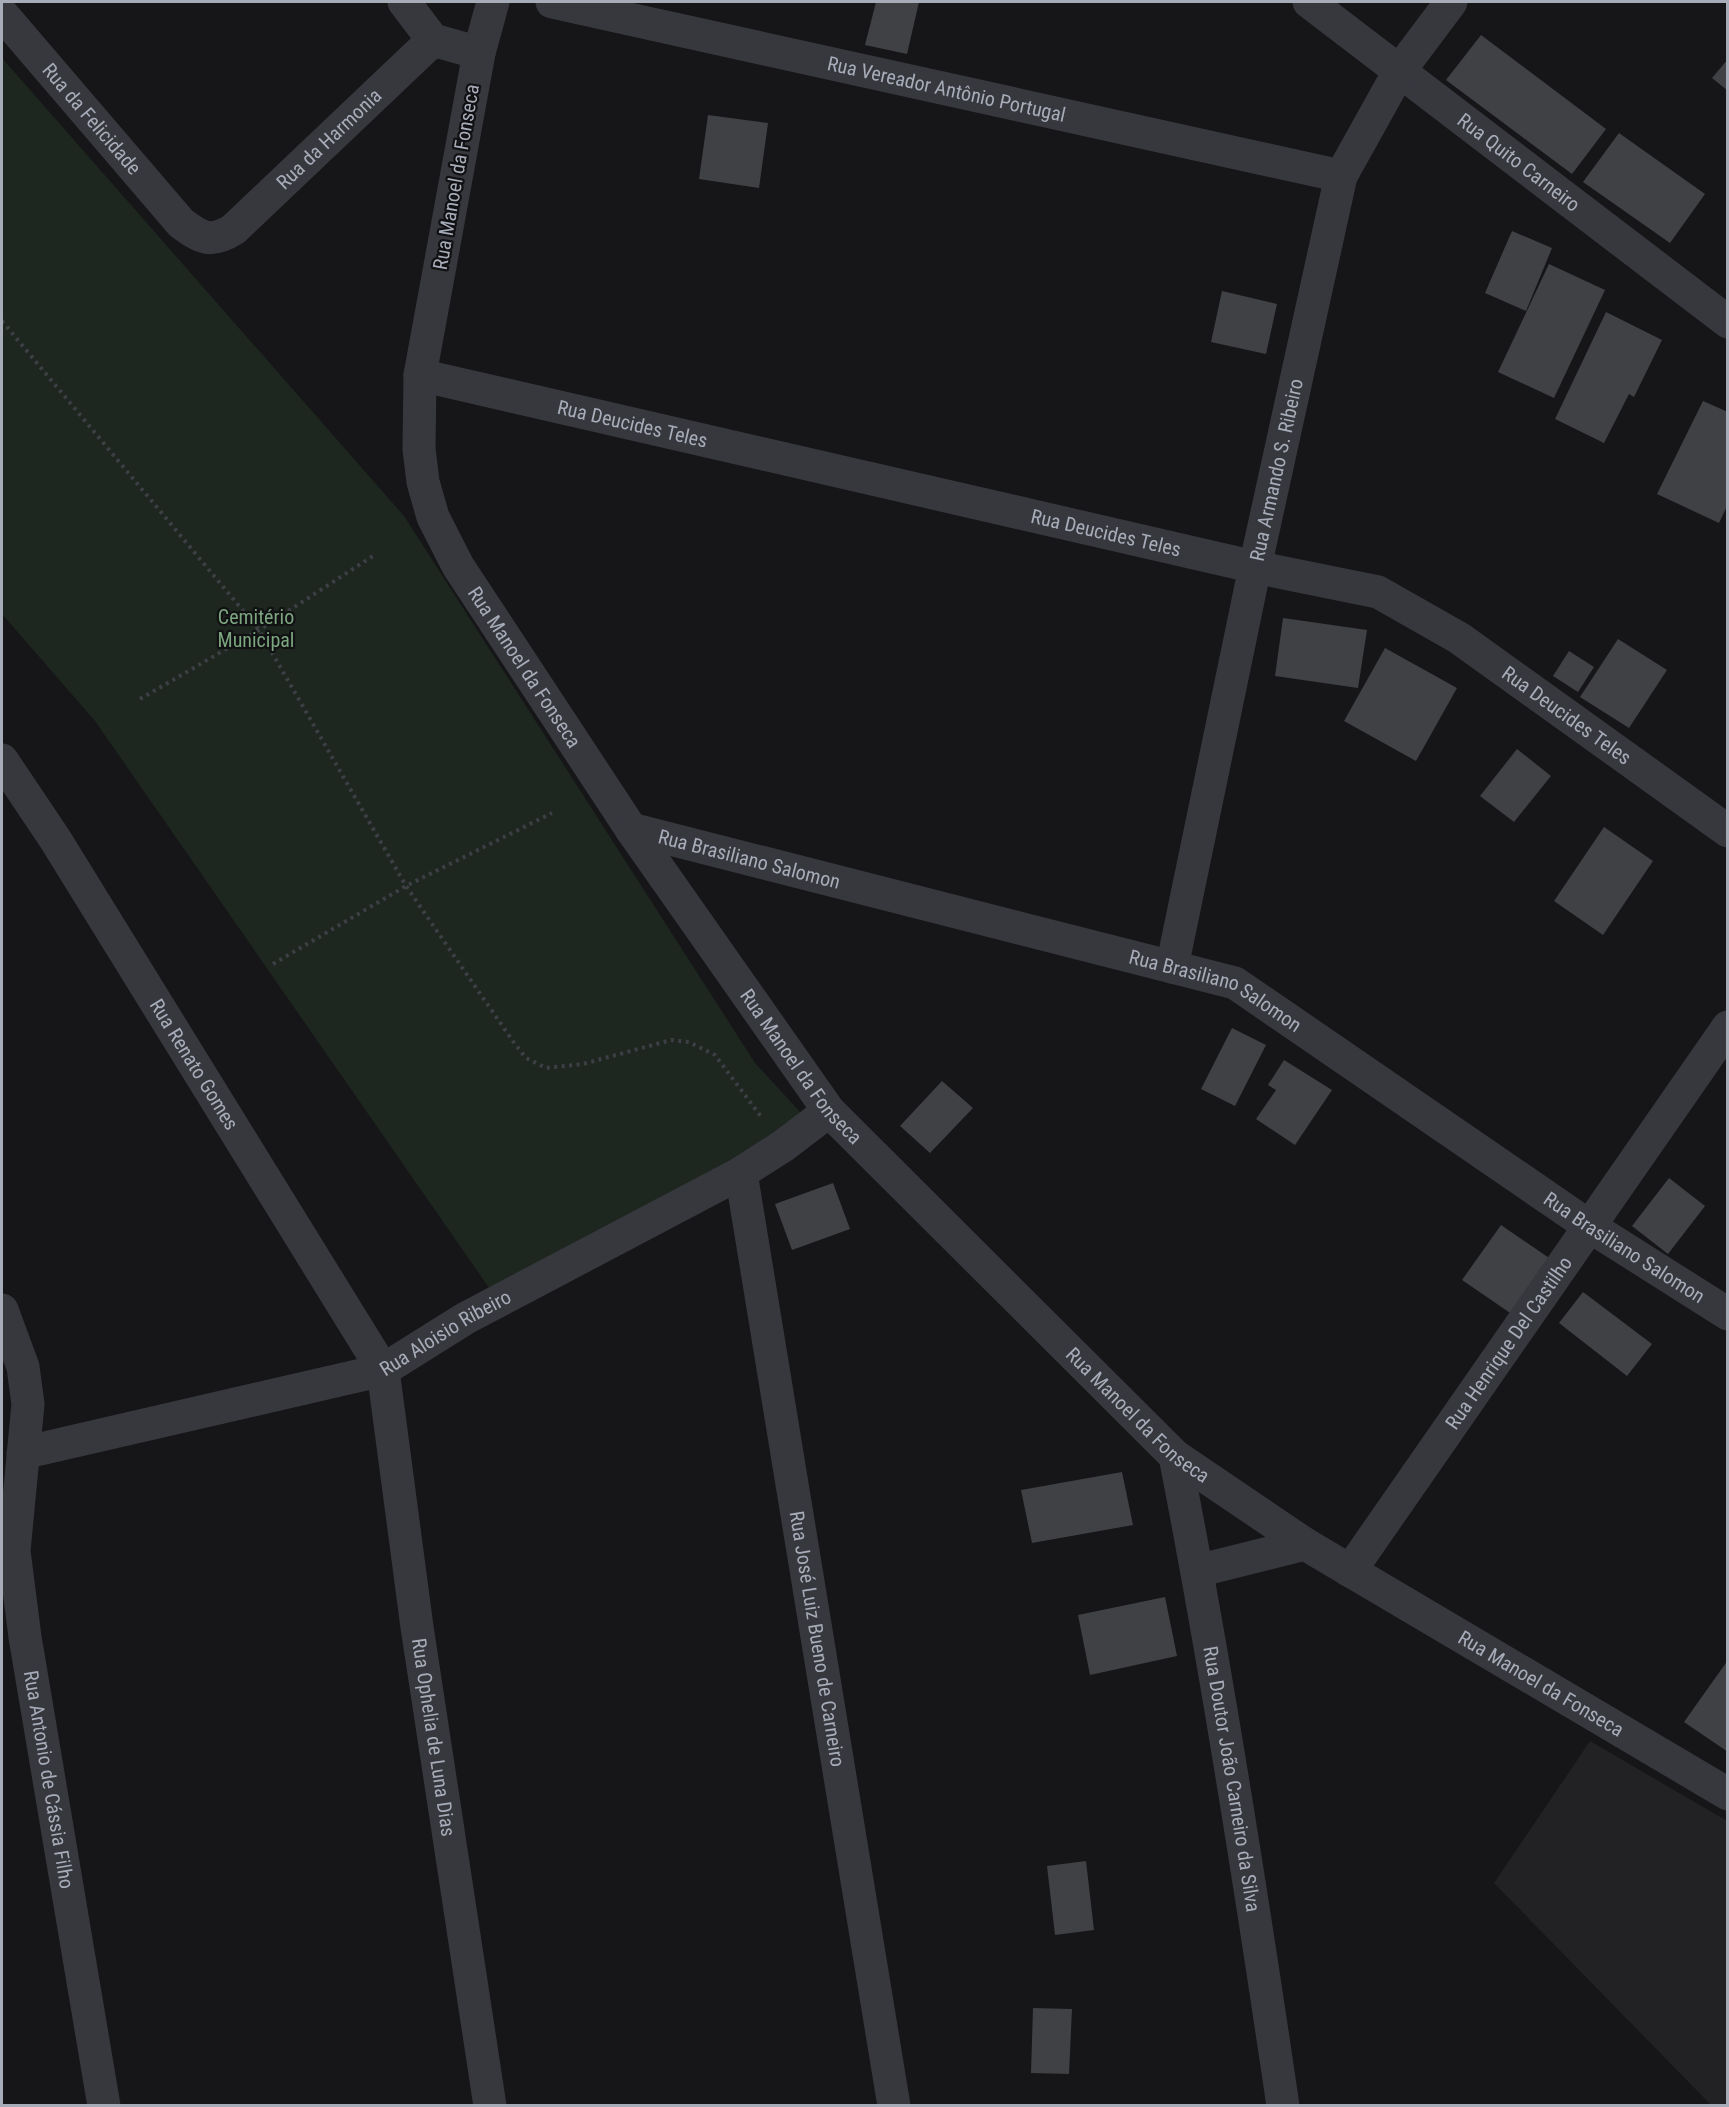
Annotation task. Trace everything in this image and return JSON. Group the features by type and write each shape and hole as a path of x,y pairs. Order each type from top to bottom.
{"street":[{"path":"404,2 433,40 479,53"},
{"name":"Rua Manoel da Fonseca","path":"493,2 479,53 420,375 419,449 423,482 433,517 458,566 631,829 829,1111 1175,1456 1305,1544 1728,1794"},
{"name":"Rua Vereador Antônio Portugal","path":"552,2 1341,176"},
{"name":"Rua Quito Carneiro","path":"1309,2 1728,322"},
{"name":"Rua Armando S. Ribeiro","path":"1172,967 1255,567 1341,176 1400,70 1451,2"},
{"name":"Rua da Felicidade","path":"2,14 182,223"},
{"name":"Rua da Harmonia","path":"182,223 198,236 211,238 223,236 234,229 433,40"},
{"name":"Rua Deucides Teles","path":"420,375 1255,567 1378,592 1460,638 1728,831"},
{"name":"Rua Renato Gomes","path":"2,760 55,839 383,1370"},
{"name":"Rua Brasiliano Salomon","path":"631,829 1235,983 1589,1226 1728,1314"},
{"name":"Rua Henrique Del Castilho","path":"1350,1571 1728,1027"},
{"name":"Rua Aloisio Ribeiro","path":"23,1453 383,1370 466,1318 741,1173 783,1146 829,1111"},
{"name":"Rua José Luiz Bueno de Carneiro","path":"741,1173 894,2106"},
{"name":"Rua Antonio de Cássia Filho","path":"2,1310 23,1367 28,1404 14,1551 25,1637 104,2106"},
{"name":"Rua Ophelia de Luna Dias","path":"383,1370 417,1627 490,2106"},
{"name":"Rua Doutor João Carneiro da Silva","path":"1175,1456 1197,1571 1258,1935 1283,2106"},
{"path":"1197,1571 1305,1544"}],"path":[{"path":"2,321 259,630 406,886 526,1058 546,1068 583,1064 671,1041 689,1042 715,1055 783,1146"},
{"path":"140,699 259,630 376,555"},
{"path":"273,964 406,886 552,813"}],"shaded area":[{"path":"1590,1741 1727,1821 1727,2105 1711,2105 1494,1883"}],"green space":[{"name":"Cemitério Municipal","path":"2,58 404,516 755,1063 801,1113 771,1164 494,1295 95,721 2,614"}],"building":[{"path":"876,2 919,2 907,54 865,45"},
{"path":"1481,35 1606,129 1572,174 1446,80"},
{"path":"1728,59 1728,91 1712,78"},
{"path":"708,115 768,123 759,188 699,179"},
{"path":"1619,133 1705,194 1670,243 1583,182"},
{"path":"1512,231 1552,248 1526,311 1485,293"},
{"path":"1549,264 1605,290 1554,398 1498,372"},
{"path":"1222,291 1277,304 1266,354 1211,342"},
{"path":"1606,312 1662,340 1634,397 1629,394 1604,443 1555,419"},
{"path":"1703,401 1728,412 1728,504 1719,523 1657,494"},
{"path":"1283,618 1367,630 1358,688 1275,676"},
{"path":"1618,639 1667,670 1629,728 1580,697"},
{"path":"1385,648 1457,688 1416,761 1344,721"},
{"path":"1569,651 1594,667 1578,692 1553,676"},
{"path":"1517,749 1551,776 1514,822 1480,796"},
{"path":"1604,827 1653,861 1603,935 1554,901"},
{"path":"1232,1028 1266,1045 1235,1106 1201,1089"},
{"path":"1284,1060 1332,1090 1295,1145 1256,1119 1276,1090 1268,1085"},
{"path":"942,1081 973,1108 930,1153 900,1126"},
{"path":"1669,1178 1705,1206 1668,1254 1632,1226"},
{"path":"833,1183 850,1229 792,1250 775,1204"},
{"path":"1501,1225 1555,1262 1516,1317 1462,1280"},
{"path":"1583,1292 1652,1344 1627,1376 1559,1323"},
{"path":"1122,1472 1133,1525 1032,1543 1021,1490"},
{"path":"1165,1597 1177,1656 1090,1675 1078,1615"},
{"path":"1728,1660 1728,1752 1684,1722"},
{"path":"1086,1861 1094,1930 1055,1935 1047,1866"},
{"path":"1033,2008 1072,2009 1069,2074 1031,2073"}]}
